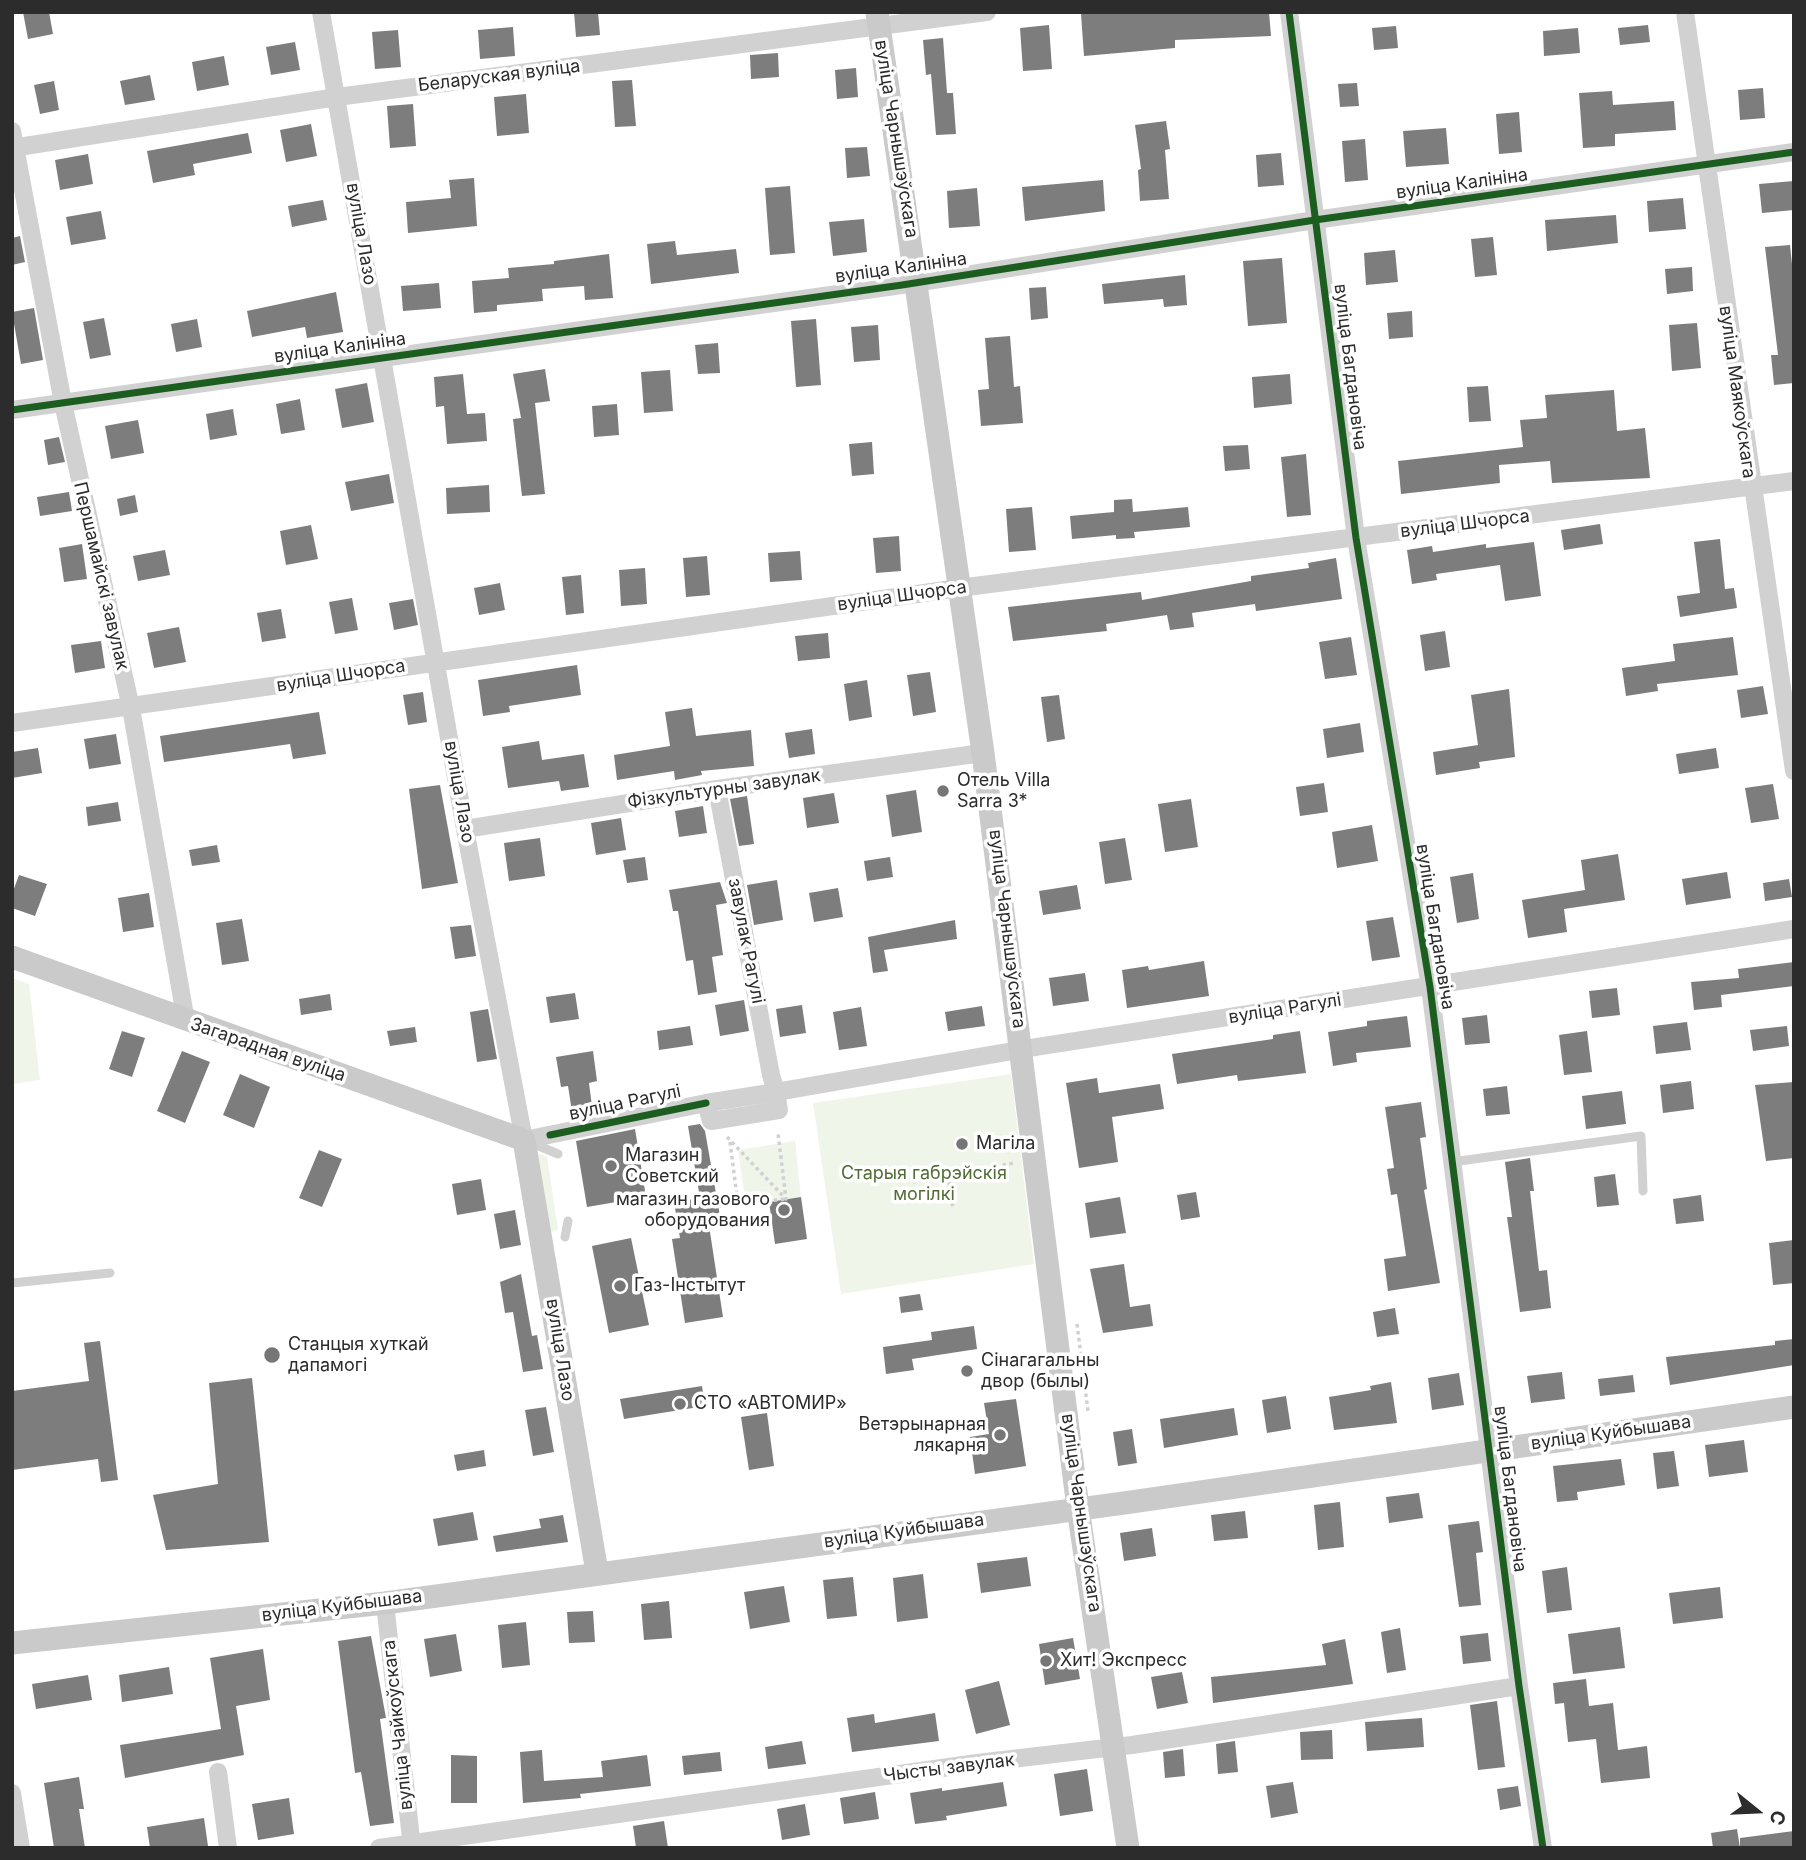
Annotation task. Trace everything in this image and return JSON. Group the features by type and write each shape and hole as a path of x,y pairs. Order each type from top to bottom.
{"street":[{"name":"вуліца Лазо","path":"321,12 465,829 524,1140 597,1572"},
{"name":"Беларуская вуліца","path":"13,142 878,19 988,12"},
{"name":"вуліца Багдановіча","path":"1289,12 1356,538 1430,987 1519,1686 1543,1848"},
{"name":"вуліца Маякоўскага","path":"1685,12 1705,167 1794,771"},
{"name":"вуліца Чарнышэўскага","path":"878,19 984,753 1079,1508 1128,1848"},
{"name":"Першамайскі завулак","path":"13,142 63,403 131,708 186,1021"},
{"name":"вуліца Калініна","path":"12,410 918,282 1315,220 1705,167 1794,152"},
{"name":"вуліца Шчорса","path":"12,723 959,588 1794,481"},
{"name":"Фізкультурны завулак","path":"465,829 717,789 984,753"},
{"name":"завулак Рагулі","path":"717,789 776,1092"},
{"name":"вуліца Рагулі","path":"524,1140 706,1103 1022,1049 1794,929"},
{"name":"Загарадная вуліца","path":"12,957 524,1140"},
{"path":"719,1120 779,1110 776,1092"},
{"name":"вуліца Рагулі","path":"706,1103 719,1120"},
{"name":"вуліца Куйбышава","path":"12,1643 385,1603 1794,1407"},
{"name":"вуліца Чайкоўскага","path":"385,1603 412,1845"},
{"name":"Чысты завулак","path":"379,1848 977,1763 1114,1748 1519,1686"},
{"path":"218,1772 228,1848"},
{"path":"12,1793 21,1848"}],"lane":[{"path":"1452,1162 1642,1136 1643,1191"},
{"path":"524,1140 558,1154"},
{"path":"565,1237 568,1221"},
{"path":"12,1283 110,1273"}],"path":[{"path":"719,1120 730,1141 786,1199"},
{"path":"719,1120 730,1141 738,1204"},
{"path":"778,1133 786,1199"},
{"path":"913,1182 1021,1161"},
{"path":"948,1175 953,1209"},
{"path":"718,1206 786,1199"}],"green space":[{"path":"12,978 29,984 40,1080 12,1084"},
{"name":"Старыя габрэйскія могілкі","path":"1011,1074 1034,1264 841,1294 813,1103"},
{"path":"795,1141 801,1197 746,1204 738,1150"},
{"path":"538,1154 547,1156 558,1230 551,1232"}],"building":[{"path":"23,12 49,12 53,34 28,39"},
{"path":"574,12 598,12 600,35 576,37"},
{"path":"1269,12 1271,36 1175,40 1175,48 1084,56 1081,14"},
{"path":"1049,25 1052,69 1023,71 1020,28"},
{"path":"1648,25 1650,42 1620,45 1618,28"},
{"path":"1396,26 1398,48 1374,50 1372,28"},
{"path":"513,27 515,56 480,59 478,30"},
{"path":"1578,28 1580,53 1544,56 1543,31"},
{"path":"398,30 401,67 375,69 372,32"},
{"path":"943,38 947,93 953,93 956,134 936,135 931,74 926,75 923,40"},
{"path":"295,42 300,70 271,75 266,47"},
{"path":"778,53 779,77 751,79 750,55"},
{"path":"224,56 229,85 197,91 192,62"},
{"path":"856,68 858,97 837,99 835,70"},
{"path":"150,75 155,100 125,105 120,81"},
{"path":"632,80 636,126 615,127 612,81"},
{"path":"54,81 59,110 40,114 34,85"},
{"path":"1357,83 1359,106 1340,107 1338,84"},
{"path":"1763,88 1765,118 1740,120 1738,90"},
{"path":"1612,91 1613,105 1674,101 1676,130 1615,134 1615,146 1583,148 1579,93"},
{"path":"526,94 529,133 497,136 494,97"},
{"path":"413,104 416,146 390,148 387,106"},
{"path":"1519,112 1522,152 1499,154 1496,114"},
{"path":"1166,121 1170,149 1165,150 1169,199 1140,201 1138,170 1141,169 1135,125"},
{"path":"311,124 317,156 286,162 280,130"},
{"path":"1446,128 1449,164 1406,167 1403,131"},
{"path":"248,133 252,153 193,164 195,175 153,183 147,151"},
{"path":"1365,139 1368,180 1345,182 1342,141"},
{"path":"867,147 870,176 847,178 845,148"},
{"path":"1281,153 1284,185 1258,187 1256,155"},
{"path":"88,154 93,184 60,190 55,160"},
{"path":"474,178 477,226 408,233 406,202 451,198 449,180"},
{"path":"1103,180 1105,211 1025,221 1022,187"},
{"path":"1794,181 1794,210 1762,213 1759,184"},
{"path":"790,186 795,253 770,255 765,188"},
{"path":"977,188 980,226 949,228 947,191"},
{"path":"1683,198 1686,229 1649,232 1647,201"},
{"path":"323,200 327,220 292,227 288,206"},
{"path":"101,211 106,239 71,245 66,217"},
{"path":"1616,215 1618,243 1547,251 1545,220"},
{"path":"864,219 867,252 833,256 829,222"},
{"path":"20,236 25,262 12,265 12,238"},
{"path":"1493,237 1497,275 1475,277 1471,239"},
{"path":"675,241 677,255 736,249 739,273 651,284 647,244"},
{"path":"1790,245 1794,283 1794,383 1774,385 1771,355 1778,355 1765,247"},
{"path":"1395,250 1398,282 1366,285 1364,253"},
{"path":"609,254 613,298 585,300 584,286 542,289 543,301 497,305 497,311 474,313 472,281 509,278 508,268 554,264 554,261"},
{"path":"1282,258 1287,323 1248,326 1243,261"},
{"path":"1692,267 1693,291 1667,294 1665,269"},
{"path":"1185,275 1187,305 1164,307 1163,299 1104,304 1102,284"},
{"path":"439,283 441,308 403,311 401,286"},
{"path":"1046,287 1048,318 1031,320 1029,288"},
{"path":"336,292 343,332 307,338 305,327 252,337 247,311"},
{"path":"34,308 43,360 21,364 12,312"},
{"path":"1412,311 1413,337 1389,339 1387,313"},
{"path":"104,318 111,355 90,359 83,322"},
{"path":"197,319 202,347 176,352 171,324"},
{"path":"816,319 821,385 796,387 791,321"},
{"path":"1697,323 1701,368 1672,371 1669,325"},
{"path":"878,325 880,360 854,362 851,327"},
{"path":"1010,336 1014,387 1020,386 1023,423 981,426 978,390 989,389 985,338"},
{"path":"718,343 720,373 698,374 695,345"},
{"path":"545,369 550,401 535,403 545,494 522,496 513,419 521,418 513,374"},
{"path":"670,370 673,411 644,413 641,372"},
{"path":"463,374 467,414 485,413 487,441 447,444 444,406 436,407 434,377"},
{"path":"1290,374 1292,404 1254,408 1252,377"},
{"path":"367,383 374,422 342,428 335,389"},
{"path":"1488,386 1491,421 1469,422 1467,387"},
{"path":"1614,390 1617,431 1645,428 1650,478 1552,483 1550,461 1499,465 1500,483 1401,494 1398,461 1523,447 1520,420 1547,418 1545,395"},
{"path":"300,399 305,430 281,434 276,404"},
{"path":"617,404 619,435 594,437 592,406"},
{"path":"233,409 237,435 210,440 206,414"},
{"path":"138,420 144,453 111,459 105,426"},
{"path":"59,437 65,462 48,465 44,440"},
{"path":"872,442 874,474 852,476 849,444"},
{"path":"1248,445 1250,469 1225,471 1223,446"},
{"path":"1306,454 1311,515 1287,517 1281,457"},
{"path":"389,474 394,503 351,511 345,482"},
{"path":"489,485 490,512 447,514 446,488"},
{"path":"69,492 72,511 40,516 37,497"},
{"path":"135,495 138,512 120,516 117,499"},
{"path":"1132,499 1133,512 1188,507 1190,527 1134,532 1135,538 1116,539 1116,535 1072,539 1070,516 1114,512 1114,500"},
{"path":"1032,507 1036,550 1009,552 1006,509"},
{"path":"1600,524 1603,544 1564,550 1561,530"},
{"path":"311,525 318,559 286,565 280,531"},
{"path":"899,536 901,571 876,573 873,538"},
{"path":"1720,539 1725,589 1734,588 1737,608 1680,617 1677,596 1700,593 1694,542"},
{"path":"1534,542 1541,596 1505,601 1500,565 1436,574 1437,580 1412,584 1407,550 1432,546 1433,552 1486,544 1486,548"},
{"path":"82,544 87,579 64,582 59,548"},
{"path":"165,550 170,575 138,581 133,556"},
{"path":"800,551 802,580 770,582 768,553"},
{"path":"707,556 710,595 686,597 683,558"},
{"path":"1336,558 1342,599 1256,611 1255,604 1192,613 1194,627 1170,630 1167,615 1106,624 1107,631 1013,641 1008,607 1141,592 1142,600 1251,581 1251,576 1309,568 1308,563"},
{"path":"645,568 647,604 621,606 619,570"},
{"path":"581,575 584,613 566,615 562,577"},
{"path":"500,583 505,610 479,615 474,588"},
{"path":"352,598 358,630 335,634 329,602"},
{"path":"413,599 418,625 394,630 389,603"},
{"path":"281,609 286,638 262,642 257,613"},
{"path":"179,627 186,662 154,668 147,633"},
{"path":"1445,631 1450,667 1425,671 1420,635"},
{"path":"828,633 830,658 798,661 795,636"},
{"path":"1351,637 1357,675 1325,679 1319,642"},
{"path":"1733,637 1738,675 1657,684 1658,691 1626,696 1622,668 1675,661 1673,644"},
{"path":"101,641 105,668 75,673 71,645"},
{"path":"577,665 581,695 509,706 510,712 483,716 478,680"},
{"path":"930,672 936,712 913,716 907,675"},
{"path":"867,680 872,717 849,721 844,684"},
{"path":"1763,686 1768,714 1741,718 1737,690"},
{"path":"1509,689 1515,757 1479,762 1480,768 1436,775 1433,752 1478,745 1471,695"},
{"path":"423,692 427,722 408,725 403,695"},
{"path":"1059,695 1065,739 1047,742 1041,697"},
{"path":"692,708 696,736 751,730 754,766 701,771 702,775 675,780 674,771 617,780 614,755 670,746 665,712"},
{"path":"319,712 326,754 293,759 290,744 164,762 160,736"},
{"path":"1360,723 1364,752 1327,758 1323,729"},
{"path":"812,729 815,754 789,758 785,733"},
{"path":"116,734 121,764 89,769 84,739"},
{"path":"539,741 542,760 584,754 589,787 561,791 559,781 508,788 502,747"},
{"path":"38,748 42,773 12,778 12,752"},
{"path":"1716,748 1719,768 1679,774 1676,754"},
{"path":"1324,783 1328,812 1300,816 1296,787"},
{"path":"1773,784 1779,819 1751,823 1745,788"},
{"path":"440,785 458,883 422,889 409,789"},
{"path":"916,790 922,832 892,837 886,795"},
{"path":"834,793 839,823 807,828 803,798"},
{"path":"747,796 754,844 739,846 730,799"},
{"path":"1191,799 1198,847 1165,852 1158,804"},
{"path":"118,802 121,821 88,826 86,807"},
{"path":"703,806 707,833 679,837 675,811"},
{"path":"621,818 626,850 596,855 591,823"},
{"path":"1372,825 1378,861 1337,868 1332,832"},
{"path":"540,838 545,876 509,881 504,843"},
{"path":"1125,838 1132,880 1105,884 1099,842"},
{"path":"217,845 220,862 192,866 189,850"},
{"path":"1618,854 1625,900 1564,909 1567,932 1528,938 1522,900 1585,890 1581,860"},
{"path":"645,857 648,880 627,883 623,860"},
{"path":"890,857 893,877 867,881 864,861"},
{"path":"1727,872 1731,898 1686,905 1682,879"},
{"path":"1473,873 1479,919 1457,923 1450,877"},
{"path":"19,875 47,884 35,916 12,908 12,894"},
{"path":"1789,879 1792,897 1765,901 1763,883"},
{"path":"777,880 783,920 754,925 747,885"},
{"path":"720,882 727,903 716,905 723,955 712,957 717,992 698,995 693,960 686,961 678,911 673,911 669,890"},
{"path":"1077,885 1081,909 1043,915 1039,891"},
{"path":"838,888 843,917 814,922 809,893"},
{"path":"149,893 154,927 123,932 118,898"},
{"path":"1393,917 1400,957 1372,961 1366,921"},
{"path":"242,919 249,961 222,965 216,923"},
{"path":"955,920 957,939 884,950 888,971 873,973 868,937"},
{"path":"471,925 476,956 455,959 450,927"},
{"path":"1204,961 1209,996 1127,1008 1122,970 1148,966 1149,970"},
{"path":"1794,962 1794,986 1721,995 1722,1007 1694,1010 1691,982 1739,978 1738,969"},
{"path":"1085,973 1089,1001 1053,1006 1049,978"},
{"path":"1617,988 1620,1015 1592,1018 1589,991"},
{"path":"575,993 579,1019 550,1023 546,997"},
{"path":"330,994 332,1010 301,1015 299,999"},
{"path":"744,1000 749,1031 720,1036 715,1005"},
{"path":"802,1005 806,1033 780,1037 776,1009"},
{"path":"982,1006 985,1026 948,1031 945,1012"},
{"path":"861,1007 867,1046 839,1050 833,1012"},
{"path":"488,1009 497,1059 477,1062 470,1012"},
{"path":"1487,1015 1490,1043 1465,1045 1462,1018"},
{"path":"1407,1016 1411,1047 1356,1053 1357,1062 1333,1066 1328,1032 1367,1026 1367,1021"},
{"path":"1687,1022 1691,1050 1656,1054 1653,1026"},
{"path":"690,1026 693,1045 659,1050 657,1031"},
{"path":"1787,1026 1789,1046 1753,1051 1750,1030"},
{"path":"415,1027 417,1042 390,1046 387,1031"},
{"path":"122,1031 145,1038 132,1077 109,1069"},
{"path":"1300,1031 1306,1073 1238,1081 1237,1075 1177,1084 1172,1054 1273,1039 1273,1035"},
{"path":"1587,1031 1592,1072 1564,1075 1559,1035"},
{"path":"182,1051 210,1062 185,1123 157,1111"},
{"path":"593,1051 597,1081 589,1083 593,1114 573,1118 568,1086 561,1087 556,1057"},
{"path":"240,1074 270,1087 254,1128 223,1115"},
{"path":"1097,1078 1099,1093 1160,1084 1164,1109 1112,1117 1118,1162 1079,1168 1066,1083"},
{"path":"1691,1081 1694,1109 1663,1113 1660,1085"},
{"path":"1794,1082 1794,1158 1766,1161 1755,1085"},
{"path":"1507,1086 1510,1114 1486,1116 1483,1089"},
{"path":"1622,1091 1626,1124 1586,1129 1582,1096"},
{"path":"1421,1102 1426,1137 1420,1138 1427,1189 1424,1190 1440,1283 1388,1291 1384,1259 1406,1256 1397,1194 1391,1195 1387,1169 1394,1168 1385,1107"},
{"path":"700,1124 705,1131 720,1216 708,1219 723,1317 685,1323 672,1239 680,1238 674,1202 700,1198 688,1126"},
{"name":"Магазин Советский","path":"635,1129 646,1197 587,1207 576,1141"},
{"path":"319,1150 342,1159 322,1207 299,1198"},
{"path":"1530,1158 1534,1191 1530,1191 1539,1271 1547,1270 1551,1308 1520,1312 1507,1217 1512,1217 1505,1162"},
{"path":"1615,1174 1619,1205 1597,1207 1594,1177"},
{"path":"481,1179 486,1210 457,1215 452,1184"},
{"path":"1196,1192 1200,1217 1181,1220 1177,1195"},
{"path":"1701,1195 1704,1221 1676,1224 1673,1199"},
{"path":"801,1197 807,1239 775,1244 769,1202"},
{"path":"1120,1197 1126,1233 1090,1238 1085,1203"},
{"path":"515,1210 521,1245 500,1249 494,1214"},
{"name":"Газ-Інстытут","path":"631,1238 649,1325 609,1333 592,1246"},
{"path":"1794,1240 1794,1283 1773,1285 1769,1243"},
{"path":"1124,1264 1130,1307 1150,1304 1153,1326 1103,1333 1090,1269"},
{"path":"521,1274 532,1336 537,1335 543,1369 523,1372 513,1312 505,1313 500,1282"},
{"path":"920,1294 923,1310 901,1313 899,1297"},
{"path":"1395,1308 1399,1334 1377,1337 1373,1312"},
{"path":"974,1326 977,1349 912,1359 914,1370 886,1374 883,1347 932,1340 931,1332"},
{"path":"1794,1339 1794,1365 1670,1385 1666,1357 1775,1345 1775,1341"},
{"path":"100,1341 118,1480 101,1482 98,1459 12,1470 12,1391 89,1381 84,1343"},
{"path":"1562,1372 1565,1399 1531,1403 1527,1376"},
{"path":"1459,1373 1464,1405 1432,1410 1428,1378"},
{"path":"1633,1375 1635,1392 1600,1396 1598,1379"},
{"path":"252,1378 269,1542 166,1550 153,1495 218,1484 209,1383"},
{"path":"1391,1382 1397,1423 1334,1430 1329,1397 1371,1390 1370,1386"},
{"path":"702,1386 705,1406 624,1419 620,1399"},
{"path":"1286,1396 1291,1429 1267,1433 1262,1400"},
{"name":"Ветэрынарная лякарня","path":"1016,1399 1026,1466 975,1474 970,1437 989,1434 984,1403"},
{"path":"546,1407 554,1452 533,1456 525,1410"},
{"path":"1234,1408 1238,1435 1164,1448 1160,1419"},
{"path":"767,1413 774,1466 749,1470 741,1417"},
{"path":"1132,1429 1137,1463 1118,1466 1113,1432"},
{"path":"1744,1440 1748,1472 1709,1477 1705,1445"},
{"path":"484,1450 486,1466 457,1471 454,1455"},
{"path":"1674,1451 1679,1486 1657,1489 1653,1453"},
{"path":"1621,1459 1625,1485 1577,1492 1578,1500 1557,1502 1553,1466"},
{"path":"1419,1493 1423,1518 1389,1523 1386,1497"},
{"path":"1340,1502 1344,1547 1318,1550 1314,1505"},
{"path":"1245,1511 1248,1538 1214,1541 1211,1515"},
{"path":"473,1512 478,1540 438,1546 433,1519"},
{"path":"563,1515 568,1542 496,1552 493,1536 541,1528 539,1519"},
{"path":"1479,1521 1483,1552 1476,1553 1481,1605 1459,1607 1448,1525"},
{"path":"1152,1528 1156,1556 1124,1561 1120,1533"},
{"path":"1027,1557 1031,1586 981,1593 977,1563"},
{"path":"1567,1567 1572,1610 1547,1613 1542,1571"},
{"path":"923,1574 928,1618 897,1622 893,1578"},
{"path":"853,1577 857,1616 827,1619 823,1580"},
{"path":"784,1586 790,1622 750,1629 744,1592"},
{"path":"1720,1587 1723,1618 1673,1624 1669,1593"},
{"path":"669,1601 672,1638 644,1640 641,1604"},
{"path":"593,1611 595,1642 569,1643 567,1612"},
{"path":"526,1622 530,1665 502,1668 498,1625"},
{"path":"1620,1627 1625,1668 1573,1674 1568,1634"},
{"path":"1400,1628 1406,1670 1387,1673 1381,1632"},
{"path":"1488,1633 1491,1661 1463,1664 1460,1636"},
{"path":"456,1634 462,1671 430,1677 424,1639"},
{"path":"371,1636 386,1718 380,1719 394,1823 370,1826 361,1772 355,1773 338,1641"},
{"path":"1073,1638 1080,1679 1045,1685 1039,1644"},
{"path":"1345,1639 1353,1684 1213,1703 1211,1677 1326,1665 1322,1644"},
{"path":"263,1649 270,1700 236,1706 244,1755 125,1778 120,1745 221,1729 210,1658"},
{"path":"169,1667 173,1694 122,1702 119,1675"},
{"path":"1182,1672 1188,1703 1157,1709 1151,1677"},
{"path":"88,1675 92,1700 36,1709 32,1684"},
{"path":"1586,1679 1589,1706 1613,1703 1618,1750 1647,1746 1650,1778 1601,1783 1596,1739 1568,1742 1564,1703 1555,1704 1553,1683"},
{"path":"999,1681 1010,1725 976,1734 965,1690"},
{"path":"1497,1701 1505,1767 1478,1770 1470,1705"},
{"path":"935,1713 939,1741 852,1752 847,1718 874,1714 875,1723"},
{"path":"1422,1718 1424,1747 1367,1751 1365,1722"},
{"path":"1332,1730 1333,1759 1301,1760 1300,1732"},
{"path":"802,1741 806,1764 768,1769 765,1747"},
{"path":"1235,1741 1238,1772 1218,1774 1216,1744"},
{"path":"1183,1749 1185,1776 1165,1778 1163,1752"},
{"path":"542,1750 544,1781 603,1777 601,1761 647,1755 651,1786 580,1794 581,1798 523,1803 520,1752"},
{"path":"720,1752 722,1771 684,1775 682,1756"},
{"path":"451,1755 477,1756 477,1803 451,1803"},
{"path":"1087,1769 1093,1811 1060,1816 1054,1774"},
{"path":"79,1777 84,1809 79,1809 85,1848 54,1848 44,1783"},
{"path":"1003,1782 1007,1806 946,1816 947,1820 915,1824 910,1793"},
{"path":"1293,1782 1298,1813 1271,1818 1266,1786"},
{"path":"1518,1786 1521,1806 1500,1810 1497,1789"},
{"path":"875,1792 879,1819 844,1824 840,1798"},
{"path":"289,1798 294,1834 258,1840 252,1804"},
{"path":"805,1804 810,1835 782,1840 777,1809"},
{"path":"204,1818 208,1846 150,1848 147,1827"},
{"path":"664,1821 668,1848 636,1848 633,1826"},
{"path":"1737,1829 1740,1848 1713,1848 1711,1833"},
{"path":"1794,1831 1794,1848 1740,1848 1740,1838"}],"cycle path":[{"path":"1289,12 1356,538 1430,987 1519,1686 1543,1848"},
{"path":"12,410 902,285 1315,220 1794,152"},
{"path":"550,1135 706,1103"}],"place":[{"name":"Отель Villa Sarra 3*","path":"943,791"},
{"name":"Магіла","path":"962,1144"},
{"name":"Магазин Советский","path":"611,1166"},
{"name":"магазин газового оборудования","path":"784,1210"},
{"name":"Газ-Інстытут","path":"620,1286"},
{"name":"Станцыя хуткай дапамогі","path":"272,1355"},
{"name":"Сінагагальны двор (былы)","path":"967,1371"},
{"name":"СТО «АВТОМИР»","path":"680,1404"},
{"name":"Ветэрынарная лякарня","path":"1000,1435"},
{"name":"Хит! Экспресс","path":"1046,1661"}]}
